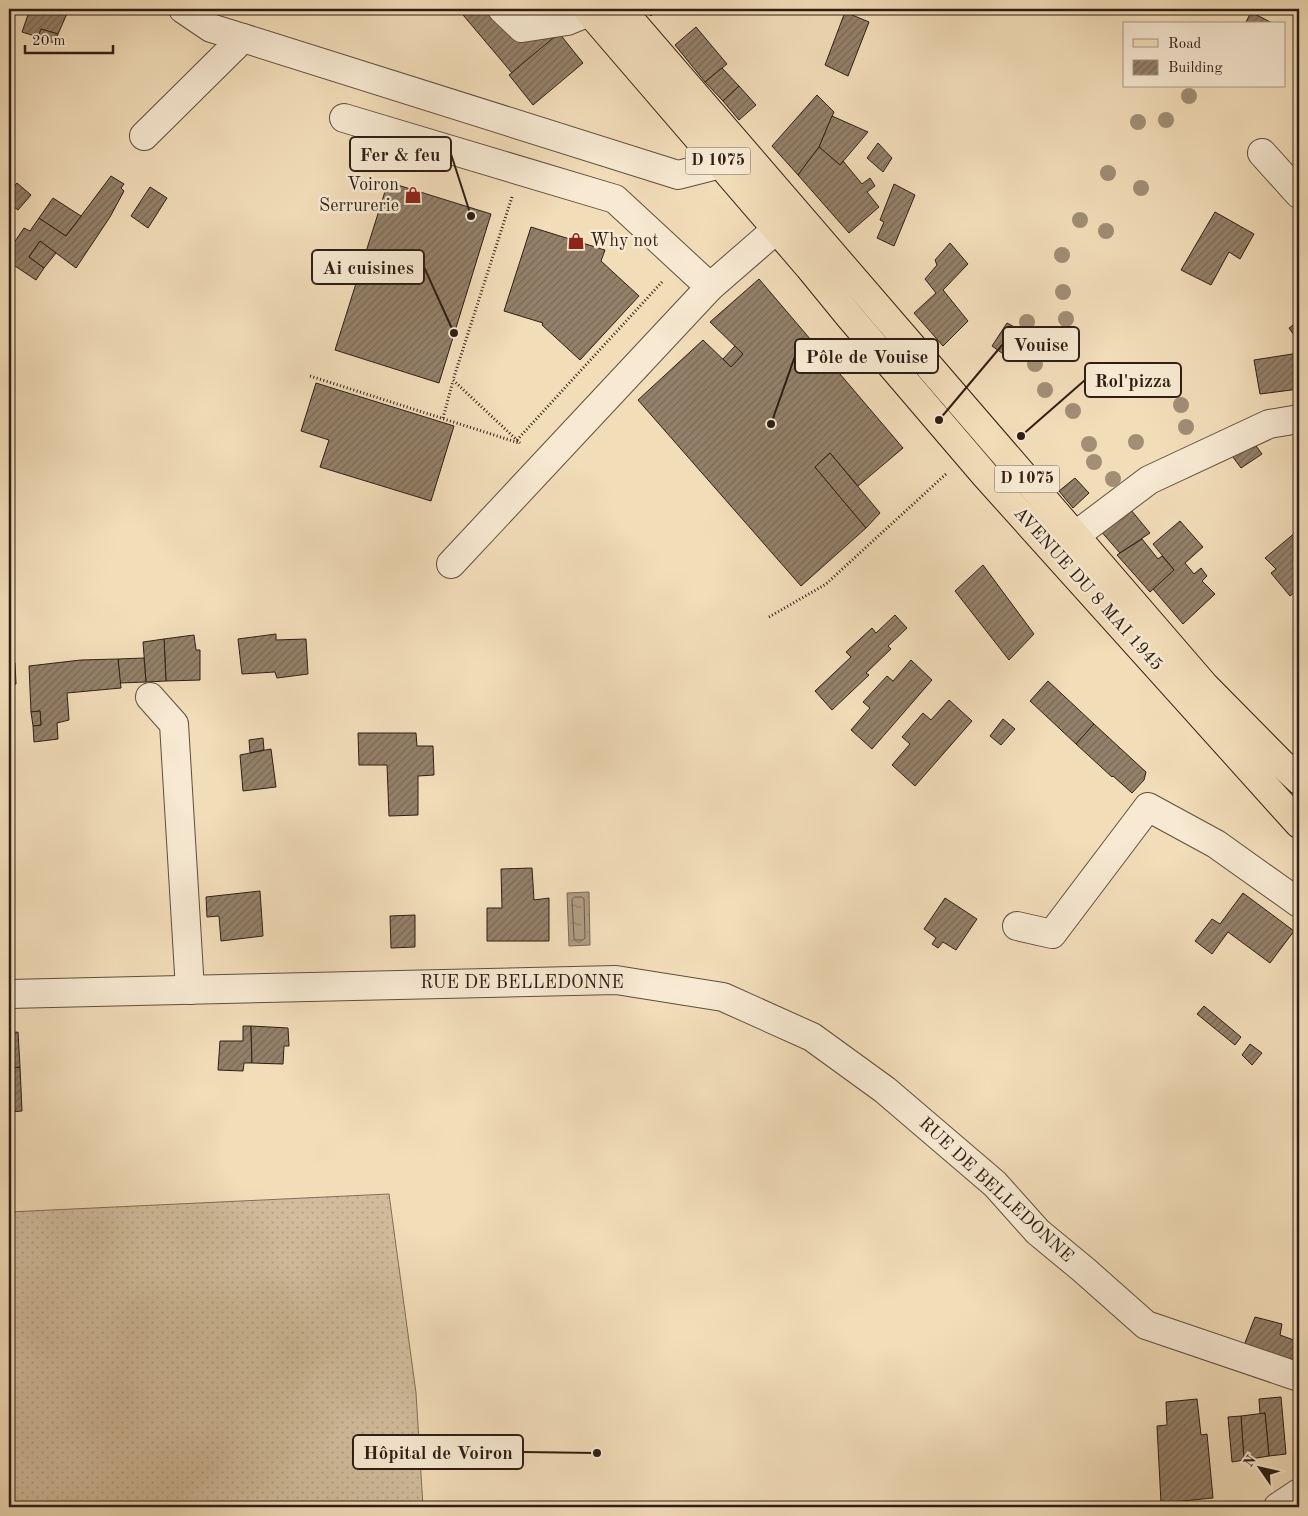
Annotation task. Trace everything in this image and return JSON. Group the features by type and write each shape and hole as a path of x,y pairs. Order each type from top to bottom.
{"main road":[{"name":"AVENUE DU 8 MAI 1945","path":"621,9 985,475 1299,824"},
{"name":"AVENUE DU 8 MAI 1945","path":"588,10 721,164 786,221 1076,535 1204,685 1299,780"}],"street":[{"path":"183,9 211,28 678,175 721,164"},
{"path":"502,9 522,28 567,21 588,10"},
{"path":"144,136 243,38"},
{"path":"344,118 615,199 710,288"},
{"path":"1262,153 1299,194"},
{"path":"451,564 710,288 786,221"},
{"path":"1055,553 1149,480 1269,424 1299,419"},
{"path":"150,697 174,724 190,990"},
{"path":"1017,926 1052,934 1148,807 1216,844 1299,903"},
{"name":"RUE DE BELLEDONNE","path":"9,994 616,980 723,997 812,1038 885,1090 995,1184 1038,1232 1146,1325 1299,1377"},
{"path":"1278,1507 1299,1493"}],"path":[{"path":"443,418 453,380 521,171"},
{"path":"517,440 682,261"},
{"path":"310,376 520,443"},
{"path":"453,380 520,443 545,463"},
{"path":"769,617 826,584 946,474"}],"shaded area":[{"path":"389,1194 416,1393 423,1507 9,1507 9,1212"}],"water":[{"path":"589,892 590,945 569,946 567,893"}],"building":[{"path":"30,9 69,9 58,34 41,29 38,37 22,32"},
{"path":"458,9 545,9 563,30 512,73"},
{"path":"645,9 658,9 651,16"},
{"path":"845,12 869,22 848,76 825,65"},
{"path":"1251,12 1270,22 1246,22"},
{"path":"696,27 727,64 705,82 675,45"},
{"path":"41,29 58,34 54,43 38,37"},
{"path":"559,33 583,63 533,105 509,75"},
{"path":"722,68 739,86 723,101 705,82"},
{"path":"739,86 756,105 739,120 723,101"},
{"path":"817,95 834,112 819,147 798,175 772,146"},
{"path":"832,116 868,132 840,165 819,147"},
{"path":"878,143 892,158 883,172 867,158"},
{"path":"819,147 840,165 843,161 862,184 870,178 875,186 867,192 879,207 849,233 798,175"},
{"path":"111,176 124,184 121,188 124,191 110,217 76,268 40,241 29,257 44,268 36,280 9,262 9,250 24,228 30,231 39,218 66,236"},
{"path":"388,182 491,214 439,383 335,350"},
{"path":"17,183 31,195 18,210 9,203 9,192"},
{"path":"894,184 915,195 894,246 877,238 884,222 880,220"},
{"path":"150,187 167,198 148,228 131,216"},
{"path":"53,198 81,216 66,236 39,218"},
{"path":"1215,212 1254,234 1240,259 1229,252 1211,285 1181,270"},
{"path":"531,227 605,250 601,261 639,296 580,360 542,325 543,323 504,311"},
{"path":"40,241 56,253 44,268 29,257"},
{"path":"950,243 968,264 943,290 968,321 943,346 914,313 936,293 925,279 937,265 935,260"},
{"path":"759,279 903,448 858,486 830,453 815,467 866,528 801,586 638,400 703,340 731,367 743,354 710,322"},
{"path":"1299,321 1299,336 1296,338 1289,328"},
{"path":"1007,323 1022,331 1006,356 992,346"},
{"path":"735,346 743,354 731,367 723,359"},
{"path":"1299,353 1299,389 1260,394 1254,360"},
{"path":"316,383 454,426 431,501 320,467 329,440 301,431"},
{"path":"1251,439 1262,454 1241,468 1230,453"},
{"path":"830,453 880,513 866,528 815,467"},
{"path":"1075,478 1089,493 1073,508 1059,491"},
{"path":"1131,510 1150,533 1120,553 1099,529"},
{"path":"1180,521 1203,547 1185,563 1194,574 1201,568 1207,576 1202,581 1215,594 1183,624 1153,589 1174,570 1153,544"},
{"path":"1296,532 1299,536 1299,592 1297,594 1295,592 1290,596 1271,573 1276,569 1265,558"},
{"path":"1142,539 1158,559 1162,556 1174,570 1150,592 1117,555"},
{"path":"983,565 1034,634 1009,660 955,591"},
{"path":"895,615 907,628 888,646 891,649 866,673 869,675 832,710 815,691 851,657 846,652 872,628 876,633"},
{"path":"276,634 276,640 306,639 308,674 277,678 275,672 242,674 238,639"},
{"path":"194,635 196,650 200,650 200,680 166,681 164,639"},
{"path":"164,639 166,681 146,682 143,642"},
{"path":"144,658 146,682 120,683 118,659"},
{"path":"118,659 121,688 67,693 69,720 57,723 58,739 34,742 33,726 41,725 40,711 31,712 29,666 81,660"},
{"path":"911,660 932,680 872,749 851,730 870,708 863,702 887,676 893,681"},
{"path":"15,663 16,684 9,685 9,664"},
{"path":"1048,681 1094,724 1076,744 1030,701"},
{"path":"949,700 972,721 915,786 892,765 910,744 902,737 923,713 931,720"},
{"path":"40,711 41,725 33,726 31,712"},
{"path":"1003,719 1015,729 1001,745 990,736"},
{"path":"1094,724 1146,772 1144,780 1132,793 1076,744"},
{"path":"358,733 416,733 417,746 433,746 434,775 418,776 418,815 389,816 387,765 359,765"},
{"path":"263,738 264,750 250,753 249,740"},
{"path":"271,749 276,787 243,791 240,755"},
{"path":"532,868 534,900 549,898 549,941 487,941 487,908 502,908 501,869"},
{"path":"260,891 263,936 221,941 219,916 207,917 206,897"},
{"path":"1243,893 1294,931 1270,963 1228,932 1212,954 1195,941 1212,919 1220,924"},
{"path":"945,898 977,919 956,950 943,942 938,948 932,944 936,938 924,929"},
{"path":"415,915 415,947 391,948 390,916"},
{"path":"1204,1006 1241,1037 1235,1045 1197,1014"},
{"path":"243,1026 251,1026 252,1063 244,1063 243,1071 218,1070 220,1041 243,1041"},
{"path":"251,1026 288,1028 289,1046 284,1046 283,1064 252,1063"},
{"path":"18,1032 20,1067 12,1068 9,1033"},
{"path":"9,1033 12,1068 20,1067 22,1111 9,1112"},
{"path":"1250,1044 1262,1053 1252,1065 1242,1055"},
{"path":"1255,1317 1282,1324 1280,1335 1299,1342 1299,1365 1243,1348"},
{"path":"1281,1397 1286,1454 1269,1456 1265,1413 1260,1414 1259,1399"},
{"path":"1197,1399 1201,1435 1207,1434 1213,1498 1161,1503 1157,1426 1167,1425 1166,1402"},
{"path":"1265,1413 1269,1456 1244,1460 1241,1416"},
{"path":"1241,1416 1244,1460 1232,1462 1228,1417"}],"place":[{"name":"Voiron Serrurerie","path":"413,195"},
{"name":"Fer & feu","path":"471,216"},
{"name":"Why not","path":"576,241"},
{"name":"Ai cuisines","path":"454,333"},
{"name":"Vouise","path":"939,420"},
{"name":"Pôle de Vouise","path":"771,424"},
{"name":"Rol'pizza","path":"1021,436"},
{"name":"Hôpital de Voiron","path":"597,1453"}]}
